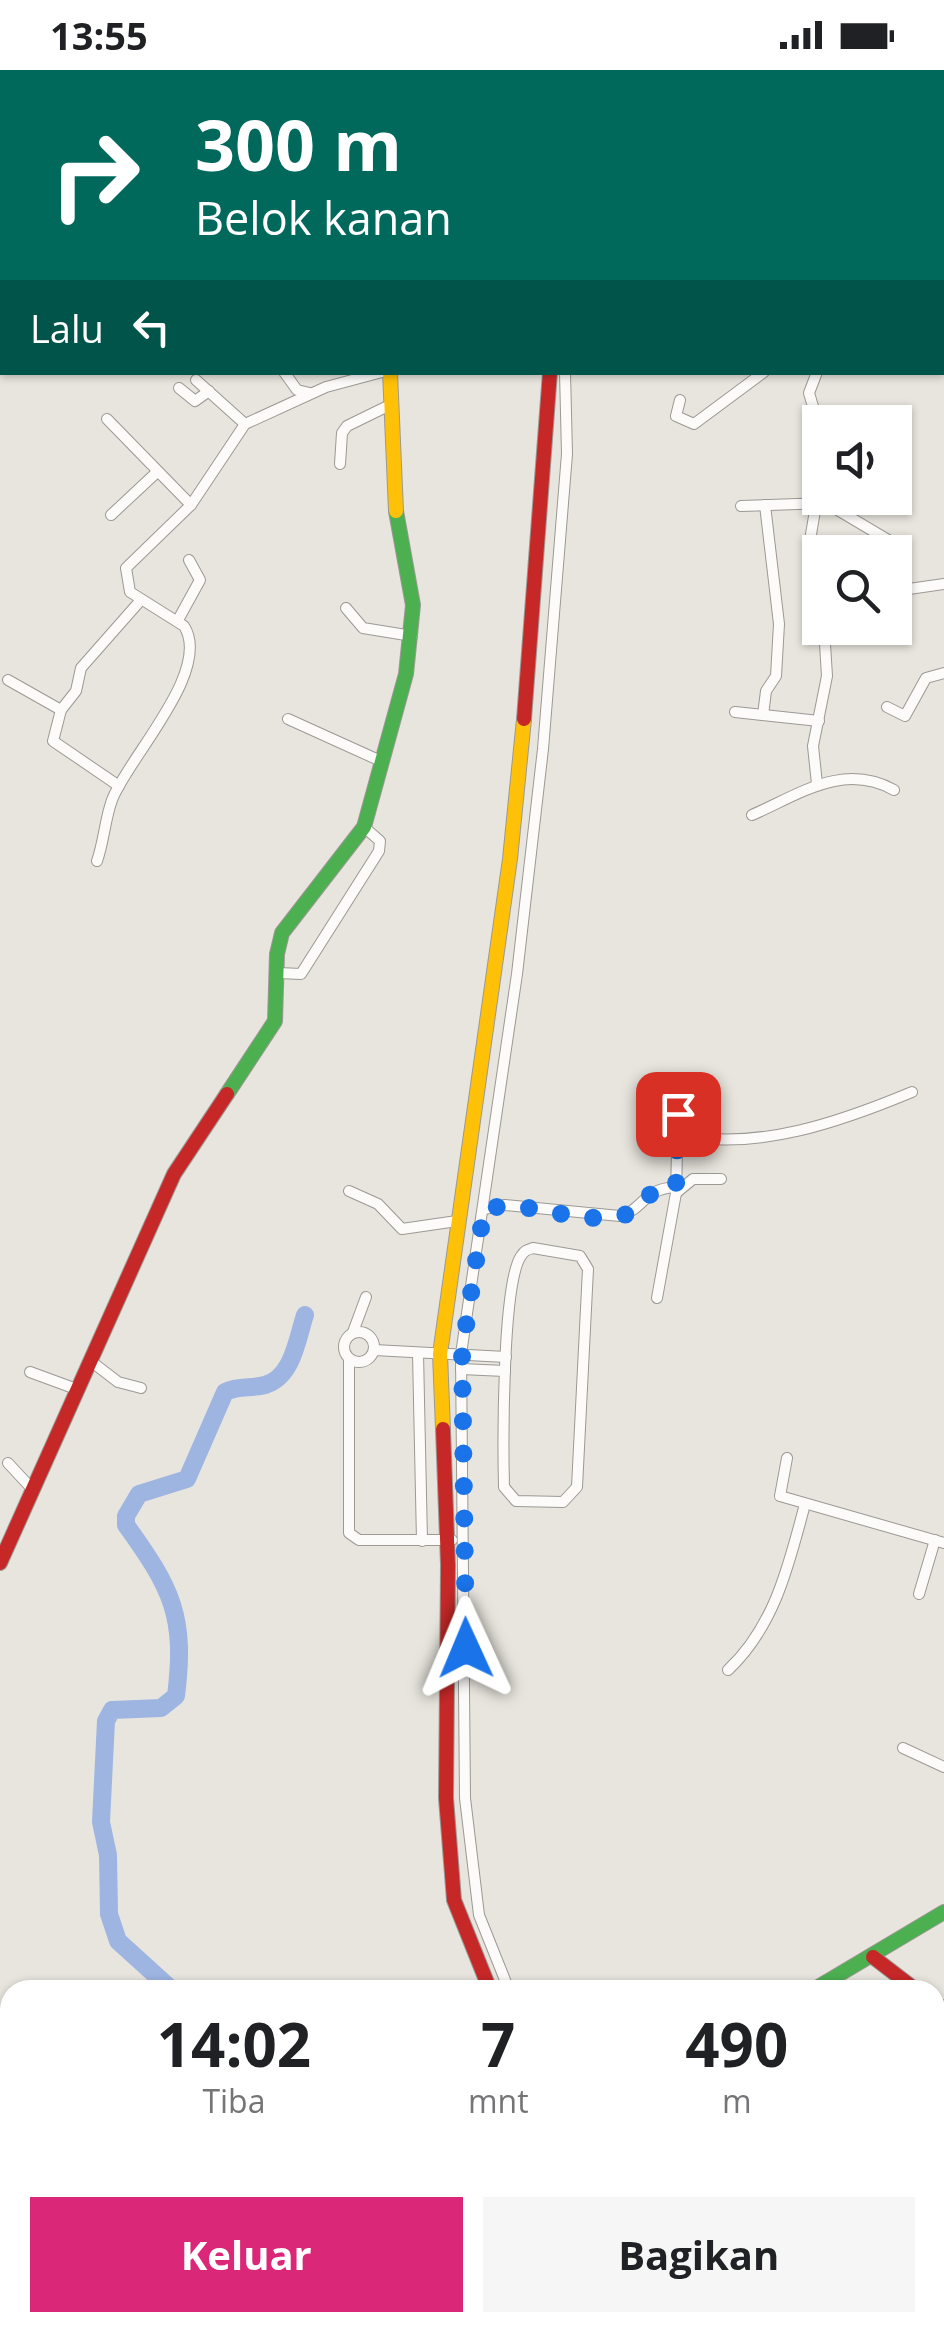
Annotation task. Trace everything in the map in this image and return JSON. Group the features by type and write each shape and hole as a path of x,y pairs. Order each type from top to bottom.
{"main road":[{"path":"0,1563 174,1174 275,1021 280,1000 278,948 282,933 364,827 412,636 412,605 397,530 390,375"},
{"path":"486,1980 454,1900 446,1746 446,1533 440,1354 511,850 535,599 550,375"},
{"path":"849,1980 944,1912"},
{"path":"835,1980 944,1926"},
{"path":"876,1961 902,1980"}],"street":[{"path":"286,375 298,390 311,394"},
{"path":"97,861 111,802 178,694 190,642 188,632 178,620 140,601 127,588 126,568 191,505 245,424 311,394 372,375"},
{"path":"505,1980 479,1914 465,1798 461,1369 531,858 567,454 565,375"},
{"path":"734,375 737,390"},
{"path":"680,400 676,416 694,424 760,375"},
{"path":"813,405 809,393 816,375"},
{"path":"196,380 245,424"},
{"path":"179,388 196,401 209,391"},
{"path":"340,464 340,441 348,426 392,404"},
{"path":"107,419 191,505"},
{"path":"111,515 156,473"},
{"path":"741,506 802,501"},
{"path":"763,716 766,690 776,676 779,624 766,504"},
{"path":"843,515 879,535"},
{"path":"178,620 200,580 189,560"},
{"path":"912,589 944,584"},
{"path":"119,786 55,746 61,710 76,691 81,668 140,601"},
{"path":"346,608 363,628 412,636"},
{"path":"817,784 813,746 828,676 825,645"},
{"path":"887,707 904,716 926,678 944,673"},
{"path":"8,680 61,710"},
{"path":"735,712 819,721"},
{"path":"288,719 383,762"},
{"path":"752,815 817,784 863,777 894,790"},
{"path":"280,972 302,972 380,852 380,840 364,827"},
{"path":"511,850 531,858"},
{"path":"679,1135 702,1140 782,1134 912,1092"},
{"path":"657,1298 676,1190 678,1108 685,1093"},
{"path":"484,1209 505,1205 620,1216 630,1213 651,1191 676,1190 693,1179 720,1180"},
{"path":"348,1191 378,1204 402,1229 457,1221"},
{"path":"533,1248 585,1259 589,1274 582,1338 577,1487 563,1502 525,1502 506,1492 506,1357 520,1256 533,1248"},
{"path":"366,1297 344,1350 349,1360 349,1533 359,1540 422,1541 464,1525"},
{"path":"353,1332 364,1332 372,1339 374,1350"},
{"path":"349,1360 359,1363 374,1350 506,1357"},
{"path":"418,1353 422,1541"},
{"path":"92,1362 118,1382 142,1388"},
{"path":"461,1369 505,1371"},
{"path":"30,1372 79,1390"},
{"path":"787,1458 780,1496 939,1541 919,1594"},
{"path":"8,1463 33,1490"},
{"path":"728,1670 748,1650 780,1590 805,1504"},
{"path":"446,1533 464,1540"},
{"path":"446,1746 466,1744"},
{"path":"904,1748 944,1767"}],"waterway":[{"path":"161,1980 118,1941 109,1914 108,1855 101,1822 106,1721 112,1710 161,1708 176,1696 179,1668 172,1604 155,1567 126,1525 126,1516 139,1494 187,1479 225,1392 265,1385 282,1374 305,1315"}],"traffic: fast":[{"path":"227,1094 275,1021 277,954 282,933 364,827 406,674 413,605 396,511"},
{"path":"830,1980 944,1912"}],"traffic: slow":[{"path":"390,375 396,511"},
{"path":"443,1429 440,1354 510,859 524,719"}],"traffic: jam":[{"path":"524,719 550,375"},
{"path":"0,1563 174,1174 227,1094"},
{"path":"443,1429 448,1565 446,1798 454,1900 486,1980"},
{"path":"873,1957 903,1980"}],"route":[{"path":"466,1648 460,1442 462,1352 464,1317 484,1209 505,1205 604,1217 630,1213 651,1191 676,1188 678,1114"}]}
